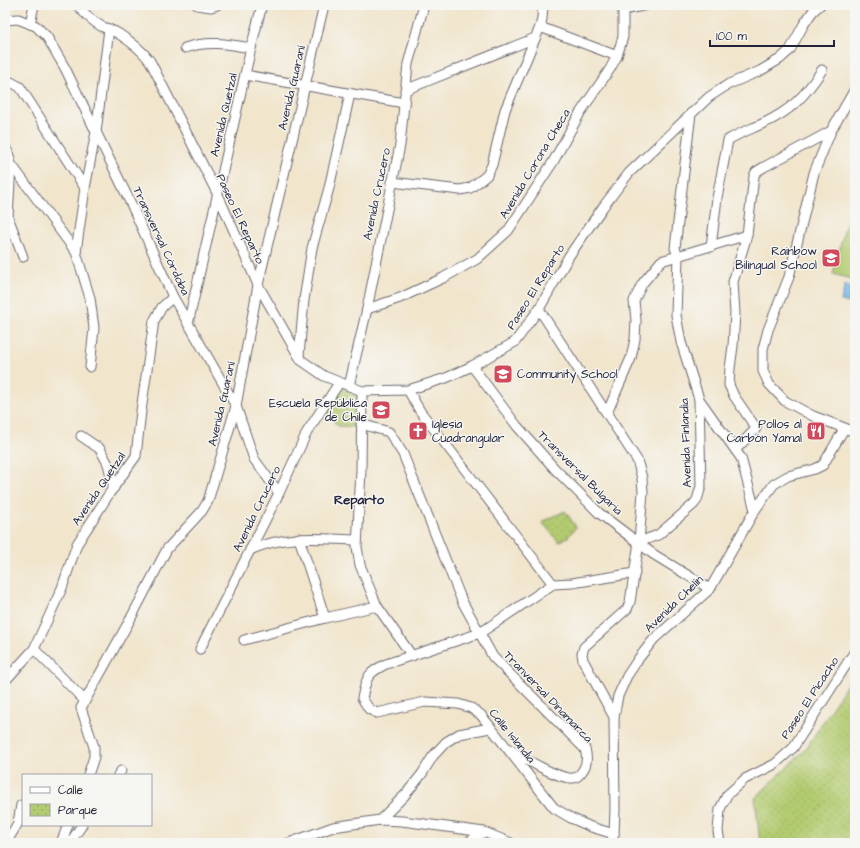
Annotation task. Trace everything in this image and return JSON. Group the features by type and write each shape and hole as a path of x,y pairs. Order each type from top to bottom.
{"street":[{"path":"30,24 34,5"},
{"name":"Paseo El Reparto","path":"77,5 91,18 119,34 145,55 150,61 218,195 258,285 301,360 318,372 339,383 362,391 408,390 446,378 472,366 515,342 539,309 569,256 602,207 630,173 708,97 729,84 780,59 790,50 813,10 820,5"},
{"path":"197,5 211,7 217,5"},
{"name":"Avenida Quetzal","path":"188,324 262,5"},
{"name":"Avenida Guaraní","path":"88,774 94,757 94,747 81,708 131,618 166,549 202,511 208,501 236,406 258,285 324,5"},
{"name":"Avenida Crucero","path":"349,386 400,144 408,64 424,5"},
{"path":"392,182 460,190 470,188 487,175 492,165 505,110 540,28 543,5"},
{"path":"622,7 647,5"},
{"name":"Avenida Corona Checa","path":"366,309 400,298 443,278 477,259 508,231 553,162 580,113 618,56 623,37 622,7"},
{"name":"Transversal Córdoba","path":"5,20 18,19 36,26 47,37 65,68 132,206 173,297 236,406 254,459 279,493"},
{"path":"540,28 618,56"},
{"path":"76,252 85,188 96,132 109,29"},
{"path":"406,90 535,38"},
{"path":"186,48 206,43 224,43 251,48"},
{"path":"711,247 717,198 728,140 764,123 795,104 807,92 822,70"},
{"path":"245,75 404,103"},
{"path":"5,85 11,82 20,87 85,188"},
{"path":"855,89 831,130 814,173 789,277 768,330 764,349 763,371 769,384 785,401 813,416 855,432"},
{"path":"299,356 304,300 312,248 329,188 350,94"},
{"name":"Avenida Finlandia","path":"638,542 658,535 697,500 701,486 699,399 678,327 676,299 678,256 675,248 691,113"},
{"path":"736,449 756,428 734,396 729,385 735,313 733,282 747,235 754,176 756,172 831,130"},
{"path":"5,148 10,157 11,164 7,216 23,258"},
{"path":"11,164 76,252 90,298 94,328 90,368"},
{"path":"607,413 631,358 635,339 636,320 634,302 642,284 661,261 747,235"},
{"name":"Avenida Quetzal","path":"5,681 34,649 62,588 77,544 136,456 154,321 162,307 173,297"},
{"path":"539,309 638,460 642,478 643,492 635,573 630,602 627,609 584,647 582,654 583,660 614,717"},
{"name":"Transversal Bulgaria","path":"472,366 517,426 555,469 599,513 653,554 710,589"},
{"name":"Avenida Crucero","path":"200,649 279,493 307,432 339,383"},
{"path":"408,390 420,411 552,584"},
{"path":"362,391 361,470 357,540 360,565 377,606 412,656 480,633 552,584 572,583 635,573"},
{"path":"699,399 736,449 743,462 755,510"},
{"name":"Tranversal Dinamarca","path":"361,424 389,432 403,454 462,601 493,657 585,749 587,756 586,767 574,778 564,776 538,766 503,745"},
{"name":"Avenida Chelín","path":"613,839 615,809 614,717 618,696 627,676 654,639 710,589 755,510 775,483 788,476 815,469 823,465 844,429"},
{"path":"81,436 100,449 108,464 114,488"},
{"path":"250,550 264,544 299,538 357,540"},
{"path":"299,538 325,618"},
{"path":"244,640 325,618 377,606"},
{"path":"34,649 85,701"},
{"name":"Paseo El Picacho","path":"720,843 718,831 720,809 727,795 745,779 775,764 793,748 855,651"},
{"name":"Calle Islandia","path":"412,656 386,664 372,671 366,679 362,698 369,709 377,713 424,702 458,704 471,708 481,715 503,745 554,808 613,839"},
{"path":"380,820 405,795 446,742 458,734 490,728"},
{"path":"6,843 18,823 21,805"},
{"path":"289,843 332,827 380,820 408,822 484,832 511,843"},
{"path":"61,843 68,826"},
{"path":"70,843 81,826"},
{"path":"467,843 484,832"}],"green space":[{"path":"846,224 855,227 855,280 833,274"},
{"path":"340,387 359,394 357,427 338,426 326,412"},
{"path":"565,511 576,527 568,537 559,542 542,522"},
{"path":"855,672 855,843 760,843 755,798 805,750"}],"water":[{"path":"845,285 853,286 849,303 841,301"}],"place":[{"name":"Rainbow Bilingual School","path":"831,258"},
{"name":"Community School","path":"503,374"},
{"name":"Escuela República de Chile","path":"381,410"},
{"name":"Iglesia Cuadrangular","path":"418,431"},
{"name":"Pollos al Carbón Yamal","path":"816,431"}],"district":[{"name":"Reparto","path":"359,500"}]}
